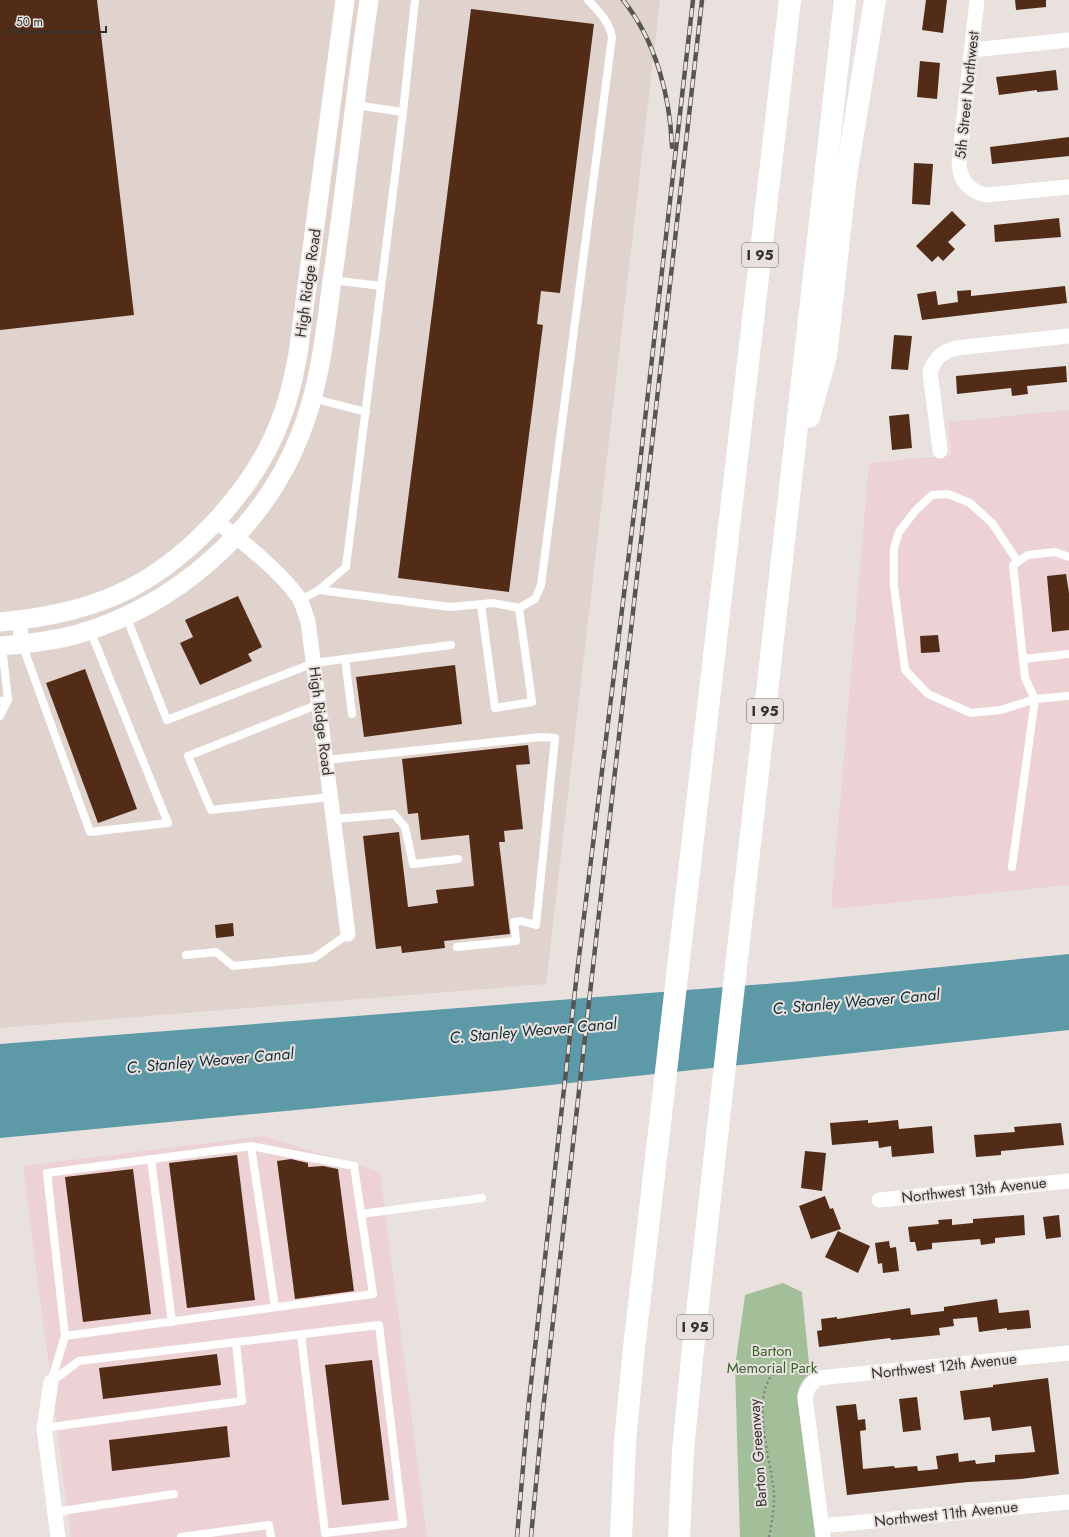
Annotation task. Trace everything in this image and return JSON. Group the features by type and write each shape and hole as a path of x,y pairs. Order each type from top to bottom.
{"highway":[{"name":"I 95","path":"679,1537 682,1466 691,1366 845,0"},
{"path":"792,473 826,356 846,176 874,0"},
{"name":"I 95","path":"621,1537 629,1395 678,953 789,2"}],"street":[{"name":"High Ridge Road","path":"345,0 298,354 290,391 282,417 256,468 239,494 216,521 236,536 285,581 300,600 308,621 348,934"},
{"name":"High Ridge Road","path":"236,536 277,482 300,434 312,398 322,356 369,0"},
{"name":"5th Street Northwest","path":"978,0 959,163 963,181 969,188 977,193 986,195 1069,187"},
{"path":"972,50 1069,40"},
{"path":"332,101 355,105"},
{"path":"940,451 930,372 933,363 939,356 947,350 1069,336"},
{"path":"290,391 312,398"},
{"path":"0,622 44,618 131,588 178,556 216,521"},
{"path":"1,646 55,639 90,630 126,616 178,586 201,568 236,536"},
{"path":"20,620 22,644"},
{"name":"Northwest 13th Avenue","path":"879,1200 1069,1181"},
{"name":"Northwest 12th Avenue","path":"818,1378 1069,1353"},
{"path":"818,1378 807,1389 805,1397 823,1531"},
{"path":"51,1382 44,1428 58,1537"},
{"name":"Northwest 11th Avenue","path":"823,1531 1069,1502"}],"lane":[{"path":"300,600 319,590 346,567 403,112 415,0"},
{"path":"319,590 450,607 493,603 519,608 535,599 541,585 612,38 606,20 588,0"},
{"path":"355,105 403,112"},
{"path":"332,280 381,286"},
{"path":"312,398 366,412"},
{"path":"1018,562 992,523 970,503 948,494 932,495 915,511 899,532 894,548 894,586 905,670 928,694 971,713 1001,710 1035,699 1069,696"},
{"path":"1012,866 1035,699 1025,678 1013,565 1028,555 1055,552 1069,557"},
{"path":"481,604 495,708 532,702 519,608"},
{"path":"126,616 167,720 314,663 451,645"},
{"path":"22,644 90,832 168,823 90,630"},
{"path":"0,716 4,700 1,646"},
{"path":"1023,659 1069,654"},
{"path":"345,659 352,714"},
{"path":"319,704 188,756 211,810 331,797"},
{"path":"326,760 541,737 556,738 536,925 521,921 514,922 516,941 457,947"},
{"path":"334,819 394,814 405,827 413,864 458,859"},
{"path":"186,955 216,952 233,966 314,958 348,934"},
{"path":"251,1146 275,1307"},
{"path":"51,1382 65,1336 48,1173 251,1146 354,1166 373,1294 65,1336"},
{"path":"151,1159 172,1322"},
{"path":"361,1214 482,1198"},
{"path":"51,1382 79,1361 379,1325 403,1524 325,1534 301,1335"},
{"path":"44,1428 242,1401 236,1342"},
{"path":"55,1512 174,1494"},
{"path":"181,1537 269,1526 271,1537"}],"path":[{"name":"Barton Greenway","path":"769,1537 774,1508 774,1486 764,1435 764,1391 771,1375 778,1369 789,1366 806,1366 812,1368 818,1378"}],"shaded area":[{"path":"0,0 660,0 546,984 0,1028"},
{"path":"1069,410 1069,885 831,909 869,463 951,455 948,422"},
{"path":"264,1136 380,1172 427,1537 71,1537 23,1166"}],"green space":[{"name":"Barton Memorial Park","path":"783,1283 802,1292 810,1374 801,1384 797,1396 816,1537 740,1537 735,1367 745,1295"}],"water":[{"name":"C. Stanley Weaver Canal","path":"1069,954 1069,1030 495,1091 0,1138 0,1044 802,981"}],"building":[{"path":"0,0 97,0 134,315 0,330"},
{"path":"926,0 947,0 943,33 922,30"},
{"path":"1015,0 1046,0 1046,7 1016,10"},
{"path":"471,9 594,24 560,293 541,291 537,324 543,325 509,592 398,578"},
{"path":"920,61 940,63 937,99 917,97"},
{"path":"1056,70 1058,90 1037,92 1037,90 999,95 996,77"},
{"path":"1069,137 1069,156 992,164 990,147"},
{"path":"914,163 933,164 930,205 912,204"},
{"path":"952,211 966,225 948,242 955,249 943,261 938,256 932,262 916,246"},
{"path":"1059,218 1061,237 995,242 994,225"},
{"path":"1065,286 1067,303 922,320 917,294 936,291 938,305 958,302 957,291 971,290 971,296"},
{"path":"894,335 912,336 908,370 891,369"},
{"path":"1066,366 1067,382 1027,386 1028,394 1012,396 1011,388 957,394 956,376"},
{"path":"909,414 912,448 892,450 889,416"},
{"path":"1066,574 1069,593 1069,630 1052,632 1047,576"},
{"path":"238,596 262,647 248,654 252,661 200,685 180,643 193,637 185,620"},
{"path":"938,635 940,652 921,653 920,636"},
{"path":"455,665 462,724 364,737 356,677"},
{"path":"85,669 137,809 98,823 46,683"},
{"path":"528,745 530,764 516,765 523,829 504,831 505,842 499,842 510,934 444,941 445,948 402,953 401,946 376,949 363,836 399,832 408,907 438,903 436,890 474,886 469,835 421,840 418,813 408,814 402,759"},
{"path":"233,923 234,936 216,938 215,925"},
{"path":"868,1120 868,1123 898,1120 899,1129 932,1126 934,1153 892,1157 891,1146 879,1148 878,1141 832,1145 830,1123"},
{"path":"1061,1123 1064,1145 1001,1151 1001,1155 976,1157 974,1135 1015,1132 1014,1127"},
{"path":"805,1151 826,1153 822,1191 801,1188"},
{"path":"237,1155 255,1300 187,1308 169,1163"},
{"path":"291,1159 308,1163 308,1167 323,1166 338,1169 354,1291 295,1299 277,1161"},
{"path":"133,1169 151,1314 83,1322 65,1177"},
{"path":"825,1196 830,1209 833,1208 841,1229 811,1239 799,1206"},
{"path":"1024,1215 1025,1235 995,1238 995,1243 981,1245 980,1239 932,1243 932,1249 917,1251 915,1242 910,1242 908,1227 939,1224 938,1220 952,1219 952,1225 973,1223 973,1219"},
{"path":"1059,1215 1061,1237 1046,1239 1043,1217"},
{"path":"838,1231 870,1246 858,1273 825,1257"},
{"path":"889,1241 890,1248 896,1247 899,1271 883,1273 882,1263 878,1264 875,1243"},
{"path":"997,1299 999,1313 1029,1310 1031,1328 1007,1330 1007,1328 979,1332 977,1317 953,1319 954,1326 939,1328 940,1335 891,1340 890,1338 819,1347 817,1331 822,1330 821,1319 837,1317 837,1319 910,1308 911,1315 944,1311 944,1307"},
{"path":"217,1354 221,1385 103,1399 99,1368"},
{"path":"372,1360 389,1500 342,1505 325,1365"},
{"path":"1048,1378 1059,1474 1021,1479 968,1482 847,1495 836,1406 856,1404 858,1420 865,1419 866,1430 860,1431 863,1469 894,1466 895,1468 917,1466 918,1471 938,1469 936,1456 958,1453 959,1462 975,1460 976,1464 995,1462 995,1455 1035,1452 1031,1426 992,1431 990,1417 964,1420 960,1391"},
{"path":"917,1397 921,1430 903,1432 899,1399"},
{"path":"227,1426 230,1457 112,1471 109,1440"}],"railway":[{"path":"623,0 644,33 659,70 668,108 672,147"},
{"path":"517,1537 528,1410 577,973 638,481 693,0"},
{"path":"531,1537 543,1410 702,0"}]}
